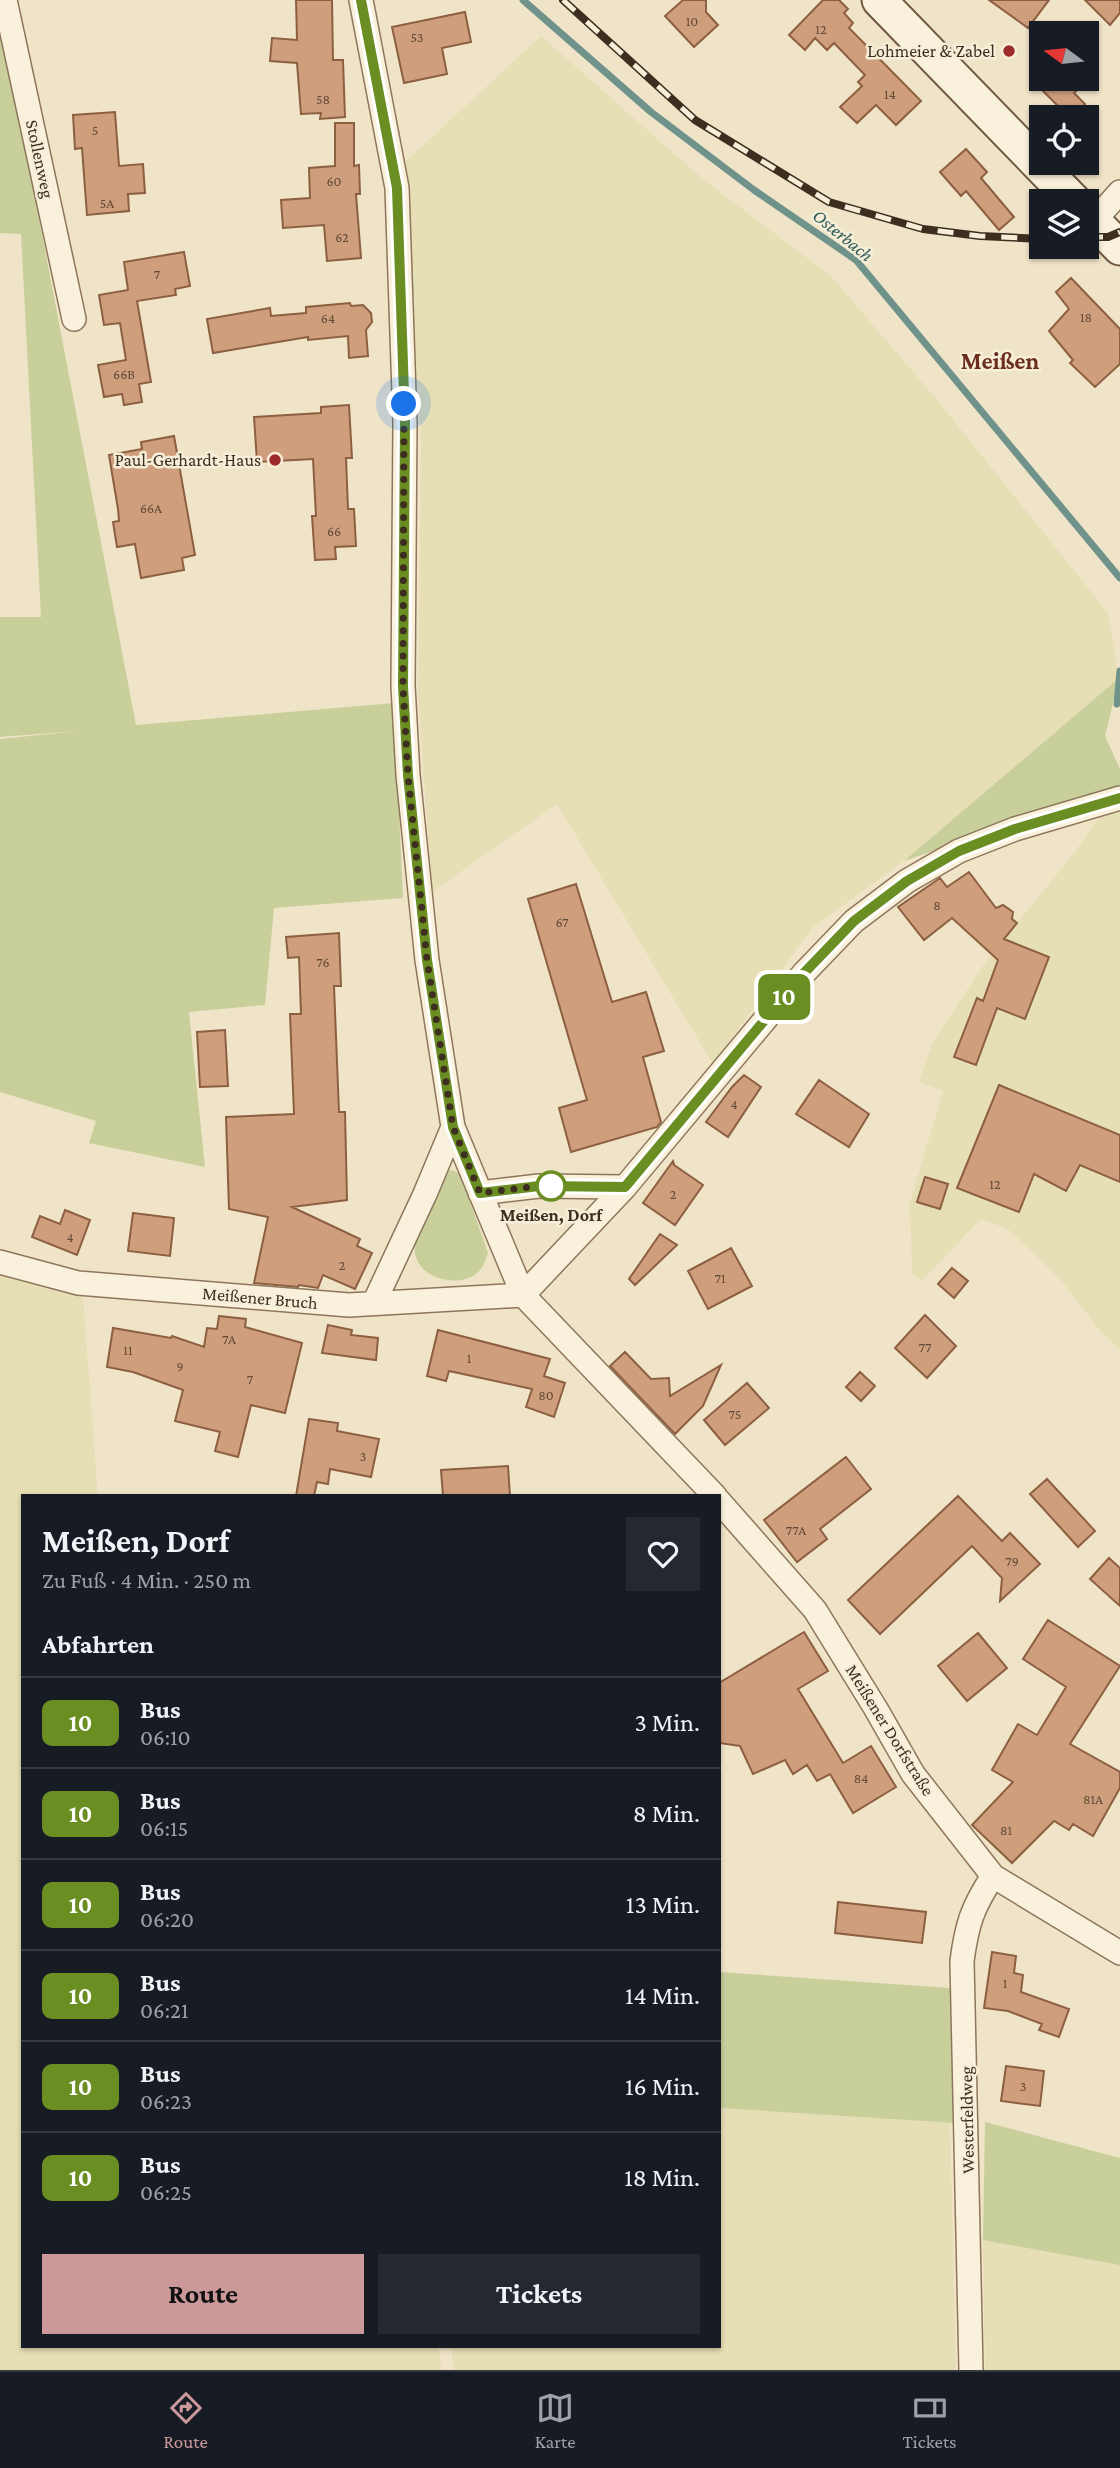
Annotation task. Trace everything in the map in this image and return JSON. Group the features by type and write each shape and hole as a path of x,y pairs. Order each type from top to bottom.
{"street":[{"name":"Stollenweg","path":"5,0 74,319"},
{"path":"361,0 397,188 405,423 403,686 408,775 427,960 453,1127 523,1295 713,1494"},
{"path":"879,0 1063,189"},
{"path":"1099,204 1120,192"},
{"path":"1099,226 1120,248"},
{"path":"523,1295 625,1187 804,973 854,921 907,881 959,851 1015,829 1120,798"},
{"path":"374,1303 453,1127"},
{"path":"480,1193 539,1186 625,1187"},
{"name":"Meißener Bruch","path":"0,1262 78,1283 349,1305 523,1295"},
{"name":"Meißener Dorfstraße","path":"721,1503 815,1610 913,1774 993,1877 1120,1953"},
{"name":"Westerfeldweg","path":"971,2370 962,1961 967,1924 993,1877"}],"shaded area":[{"path":"541,36 704,180 831,276 938,401 1108,613 1119,678 904,861 812,928 713,1064 557,804 432,892 418,694 421,442 403,164"},
{"path":"1120,809 1120,1350 1101,1332 1060,1279 1008,1229 981,1219 922,1281 912,1273 910,1202 943,1091 919,1082 933,1042 982,967 1074,853 1102,813"},
{"path":"0,1271 83,1297 98,1494 21,1494 21,2348 438,2348 442,2370 0,2370"},
{"path":"721,2108 950,2122 956,2370 454,2370 451,2348 721,2348"},
{"path":"983,2240 1120,2265 1120,2370 985,2370"}],"green space":[{"path":"0,15 136,725 394,703 403,898 274,908 265,1005 189,1012 205,1167 89,1143 96,1121 0,1092 0,739 78,731 0,737 0,617 41,617 21,234 0,233"},
{"path":"1119,678 1105,736 1120,769 1120,788 904,861"},
{"path":"451,1170 460,1173 488,1253 482,1267 474,1275 454,1281 433,1276 418,1263 415,1253 417,1234 425,1212 445,1172"},
{"path":"721,1972 950,1988 956,2123 721,2108"},
{"path":"985,2122 1120,2158 1120,2265 983,2240"}],"building":[{"path":"296,0 332,0 333,60 343,60 345,117 320,119 321,113 301,114 297,63 270,61 272,38 297,40"},
{"path":"683,0 706,0 706,12 718,25 694,47 665,16"},
{"path":"823,0 839,0 848,9 844,13 853,23 849,28 921,101 896,125 876,105 857,123 840,107 862,86 858,82 865,75 834,43 827,50 815,38 805,50 789,35"},
{"path":"989,0 1049,0 1033,21 1029,21 1028,28"},
{"path":"1085,0 1120,0 1120,13 1110,25"},
{"path":"465,12 471,42 442,48 447,74 404,83 392,27"},
{"path":"1043,91 1076,91 1074,93 1085,104 1084,105 1057,105"},
{"path":"115,112 119,166 143,164 145,193 128,194 129,211 87,215 82,148 75,149 73,115"},
{"path":"335,123 354,123 354,166 359,165 360,194 356,194 361,258 327,261 324,225 283,228 281,200 310,198 309,168 335,166"},
{"path":"966,149 987,172 981,178 1014,217 999,230 966,191 961,196 940,172"},
{"path":"184,252 190,286 175,289 176,295 137,301 151,382 139,384 142,402 124,405 122,394 104,397 98,365 126,360 120,323 104,325 99,295 128,290 124,262"},
{"path":"1071,278 1120,329 1120,364 1095,387 1070,363 1073,360 1049,331 1069,309 1056,292"},
{"path":"350,303 351,306 363,305 371,313 372,322 366,330 368,356 349,358 348,336 308,340 308,337 213,353 207,319 270,308 271,316 306,313 306,307"},
{"name":"Paul-Gerhardt-Haus","path":"349,405 352,458 346,458 348,509 354,509 356,546 335,547 336,559 315,560 312,516 316,516 313,459 257,462 254,417 321,413 321,407"},
{"path":"174,436 195,555 182,558 184,570 141,578 135,544 117,547 113,522 119,521 118,509 109,455 142,449 141,442"},
{"path":"969,872 996,908 1003,905 1013,912 1012,919 1017,923 1004,939 1049,957 1025,1019 997,1008 976,1065 954,1057 977,998 983,1001 998,960 952,918 924,940 898,907 940,878 947,887"},
{"path":"576,884 612,1002 646,992 664,1051 643,1057 661,1122 657,1127 571,1152 559,1108 587,1100 528,899"},
{"path":"339,933 341,986 334,986 339,1112 345,1112 347,1200 292,1207 360,1239 357,1246 372,1253 355,1289 323,1275 318,1288 254,1283 268,1217 229,1209 226,1117 294,1114 290,1014 301,1014 299,957 288,958 286,937"},
{"path":"225,1030 228,1086 200,1087 197,1032"},
{"path":"744,1075 761,1087 728,1137 706,1122"},
{"path":"819,1080 869,1114 849,1147 796,1114"},
{"path":"999,1085 1120,1135 1120,1182 1080,1165 1066,1191 1034,1174 1019,1212 957,1188"},
{"path":"673,1161 674,1165 703,1185 675,1225 643,1203"},
{"path":"925,1177 948,1184 940,1209 917,1202"},
{"path":"65,1210 90,1220 77,1255 32,1237 40,1216 60,1224"},
{"path":"133,1213 174,1218 170,1256 128,1251"},
{"path":"660,1234 677,1245 635,1285 629,1279"},
{"path":"731,1248 752,1286 708,1309 688,1271"},
{"path":"952,1268 968,1281 954,1298 938,1284"},
{"path":"925,1315 956,1346 927,1378 895,1348"},
{"path":"219,1316 246,1319 245,1327 302,1343 285,1413 251,1405 238,1457 215,1451 220,1432 175,1421 183,1390 133,1372 107,1367 113,1328 171,1338 172,1336 204,1347 207,1328 217,1329"},
{"path":"328,1325 352,1330 351,1335 378,1338 376,1360 322,1353"},
{"path":"438,1330 550,1359 544,1376 565,1383 554,1417 526,1407 532,1389 449,1371 446,1381 427,1376"},
{"path":"625,1352 651,1379 669,1378 670,1396 721,1365 703,1406 675,1434 610,1366"},
{"path":"860,1372 875,1386 861,1401 846,1387"},
{"path":"747,1383 769,1408 725,1445 704,1420"},
{"path":"309,1419 338,1423 337,1431 379,1439 371,1477 330,1469 328,1484 317,1482 314,1494 296,1494"},
{"path":"846,1457 871,1489 820,1529 827,1539 797,1562 764,1520"},
{"path":"508,1466 510,1494 443,1494 441,1470"},
{"path":"1047,1479 1095,1531 1078,1547 1030,1494"},
{"path":"958,1496 1002,1541 1010,1533 1040,1564 1000,1601 1002,1578 972,1546 880,1634 848,1600"},
{"path":"1109,1558 1120,1568 1120,1606 1090,1579"},
{"path":"1048,1620 1120,1666 1070,1744 1120,1772 1120,1788 1093,1836 1073,1824 1069,1830 1054,1821 1012,1863 972,1825 1013,1782 992,1770 1018,1724 1037,1735 1066,1687 1023,1659"},
{"path":"804,1632 828,1671 798,1689 843,1763 871,1746 896,1787 853,1813 830,1774 817,1781 807,1765 793,1774 785,1760 753,1774 740,1746 721,1743 721,1682"},
{"path":"978,1633 1007,1668 967,1701 938,1666"},
{"path":"838,1902 926,1912 922,1943 835,1933"},
{"path":"992,1952 1016,1956 1014,1973 1023,1975 1021,1992 1069,2009 1059,2037 1039,2030 1042,2024 1008,2011 984,2008"},
{"path":"1006,2066 1044,2071 1040,2106 1001,2101"}],"waterway":[{"name":"Osterbach","path":"523,0 651,112 754,190 856,260 1120,578"},
{"name":"Osterbach","path":"1117,704 1120,671"}],"railway":[{"path":"563,0 695,120 829,202 923,229 1029,238"},
{"path":"1099,237 1120,232"}],"bus line":[{"name":"10","path":"361,0 397,188 405,423 403,686 408,775 427,960 453,1127 480,1193 539,1186 625,1187 804,973 854,921 907,881 959,851 1015,829 1120,798"}],"place":[{"name":"Lohmeier & Zabel","path":"1009,51"},
{"name":"Paul-Gerhardt-Haus","path":"275,460"},
{"name":"Meißen, Dorf","path":"551,1186"}],"district":[{"name":"Meißen","path":"1000,360"}],"route":[{"path":"404,404 403,686 408,775 427,960 453,1127 480,1193 560,1186 551,1186"}]}
